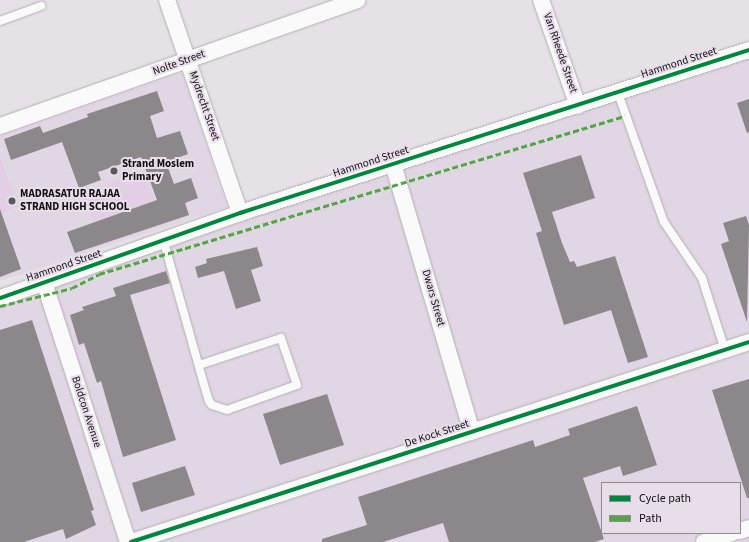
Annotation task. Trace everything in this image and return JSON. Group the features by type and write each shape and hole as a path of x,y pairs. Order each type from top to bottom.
{"street":[{"name":"Mydrecht Street","path":"167,0 240,213"},
{"name":"Nolte Street","path":"0,126 357,0"},
{"name":"Van Rheede Street","path":"541,0 578,106"},
{"name":"Hammond Street","path":"0,298 164,242 240,213 749,50"},
{"name":"Dwars Street","path":"393,164 472,432"},
{"name":"Boldcon Avenue","path":"44,282 132,542"},
{"name":"De Kock Street","path":"132,542 749,342"},
{"path":"704,542 729,534"}],"lane":[{"path":"0,21 41,6"},
{"path":"618,93 664,222 702,278 725,350"},
{"path":"164,242 209,401 222,410 297,385 281,338 199,365"}],"shaded area":[{"path":"749,52 749,542 0,542 0,301"},
{"name":"Strand Moslem Primary","path":"182,73 227,207 0,281 0,136"},
{"path":"0,157 18,207 0,213"},
{"path":"144,171 155,201 94,222 83,193"}],"building":[{"path":"157,91 164,111 150,116 157,138 180,131 188,154 166,162 174,184 191,178 198,198 185,203 189,215 75,253 67,232 157,200 141,157 98,172 101,180 79,188 62,142 11,160 4,139 40,126 43,133 88,117 87,114"},
{"path":"749,99 749,132 747,133 737,103"},
{"path":"581,155 595,198 552,212 570,262 574,261 577,267 615,256 648,357 628,363 611,310 564,325 536,233 542,231 523,173"},
{"path":"0,209 21,269 0,277"},
{"path":"746,216 749,225 747,322 721,244 729,241 723,223"},
{"path":"257,247 263,266 251,270 261,301 236,309 224,271 198,278 195,267 207,263 206,259"},
{"path":"166,271 170,283 130,295 176,440 123,457 101,381 97,383 84,343 79,345 70,315 84,310 82,307 116,296 113,288"},
{"path":"32,320 94,510 91,511 96,525 66,539 63,529 24,542 0,542 0,330"},
{"path":"749,379 749,498 747,498 712,390"},
{"path":"327,394 344,445 280,465 263,414"},
{"path":"637,406 657,465 623,476 620,466 583,478 601,534 604,539 595,542 449,542 443,523 383,542 322,542 322,539 367,525 358,497 533,440 535,447 570,435 568,429"},
{"path":"185,466 195,495 141,512 132,483"}],"marked path":[{"path":"0,306 72,288 99,274 625,116"}],"cycle path":[{"path":"0,298 240,213 749,50"},
{"path":"131,542 749,342"}],"place":[{"name":"Strand Moslem Primary","path":"114,171"},
{"name":"MADRASATUR RAJAA STRAND HIGH SCHOOL","path":"12,201"}]}
